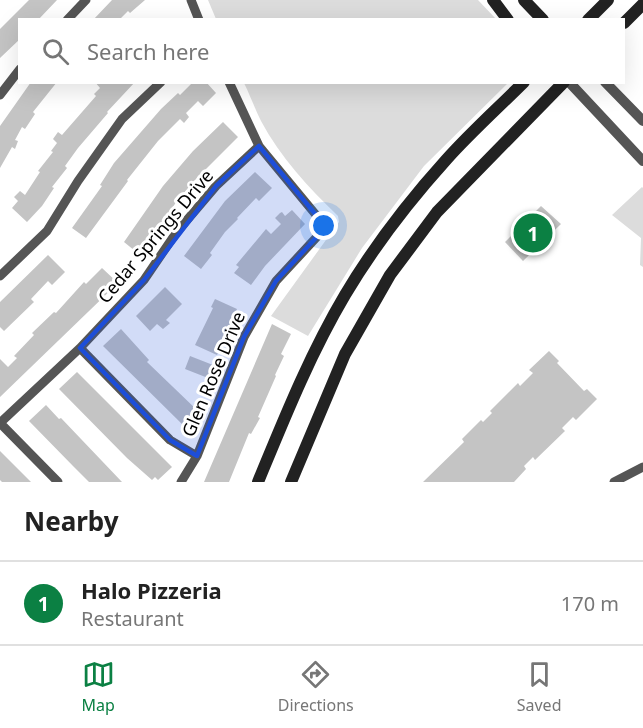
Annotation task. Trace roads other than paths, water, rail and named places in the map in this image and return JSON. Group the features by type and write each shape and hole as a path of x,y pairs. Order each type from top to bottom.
{"main road":[{"path":"493,0 506,18"},
{"path":"524,0 541,18"},
{"path":"590,18 608,0"},
{"path":"625,22 643,4"},
{"path":"258,482 285,416 345,295 380,243 447,159 522,84"},
{"path":"291,482 345,354 390,275 436,212 562,84"}],"street":[{"path":"69,18 86,0"},
{"path":"190,0 197,18"},
{"path":"0,95 18,72"},
{"path":"0,276 47,231 78,181 122,119 159,84"},
{"path":"230,84 260,146"},
{"path":"571,84 643,161"},
{"path":"607,84 643,122"},
{"name":"Glen Rose Drive","path":"181,482 196,456 244,337 276,280 326,227 260,146"},
{"name":"Cedar Springs Drive","path":"0,423 80,348 144,280 176,233 216,186 260,146"},
{"path":"80,348 170,440 196,456"},
{"path":"0,423 58,482"},
{"path":"614,482 643,467"}],"place":[{"name":"Halo Pizzeria","path":"533,233"}]}
